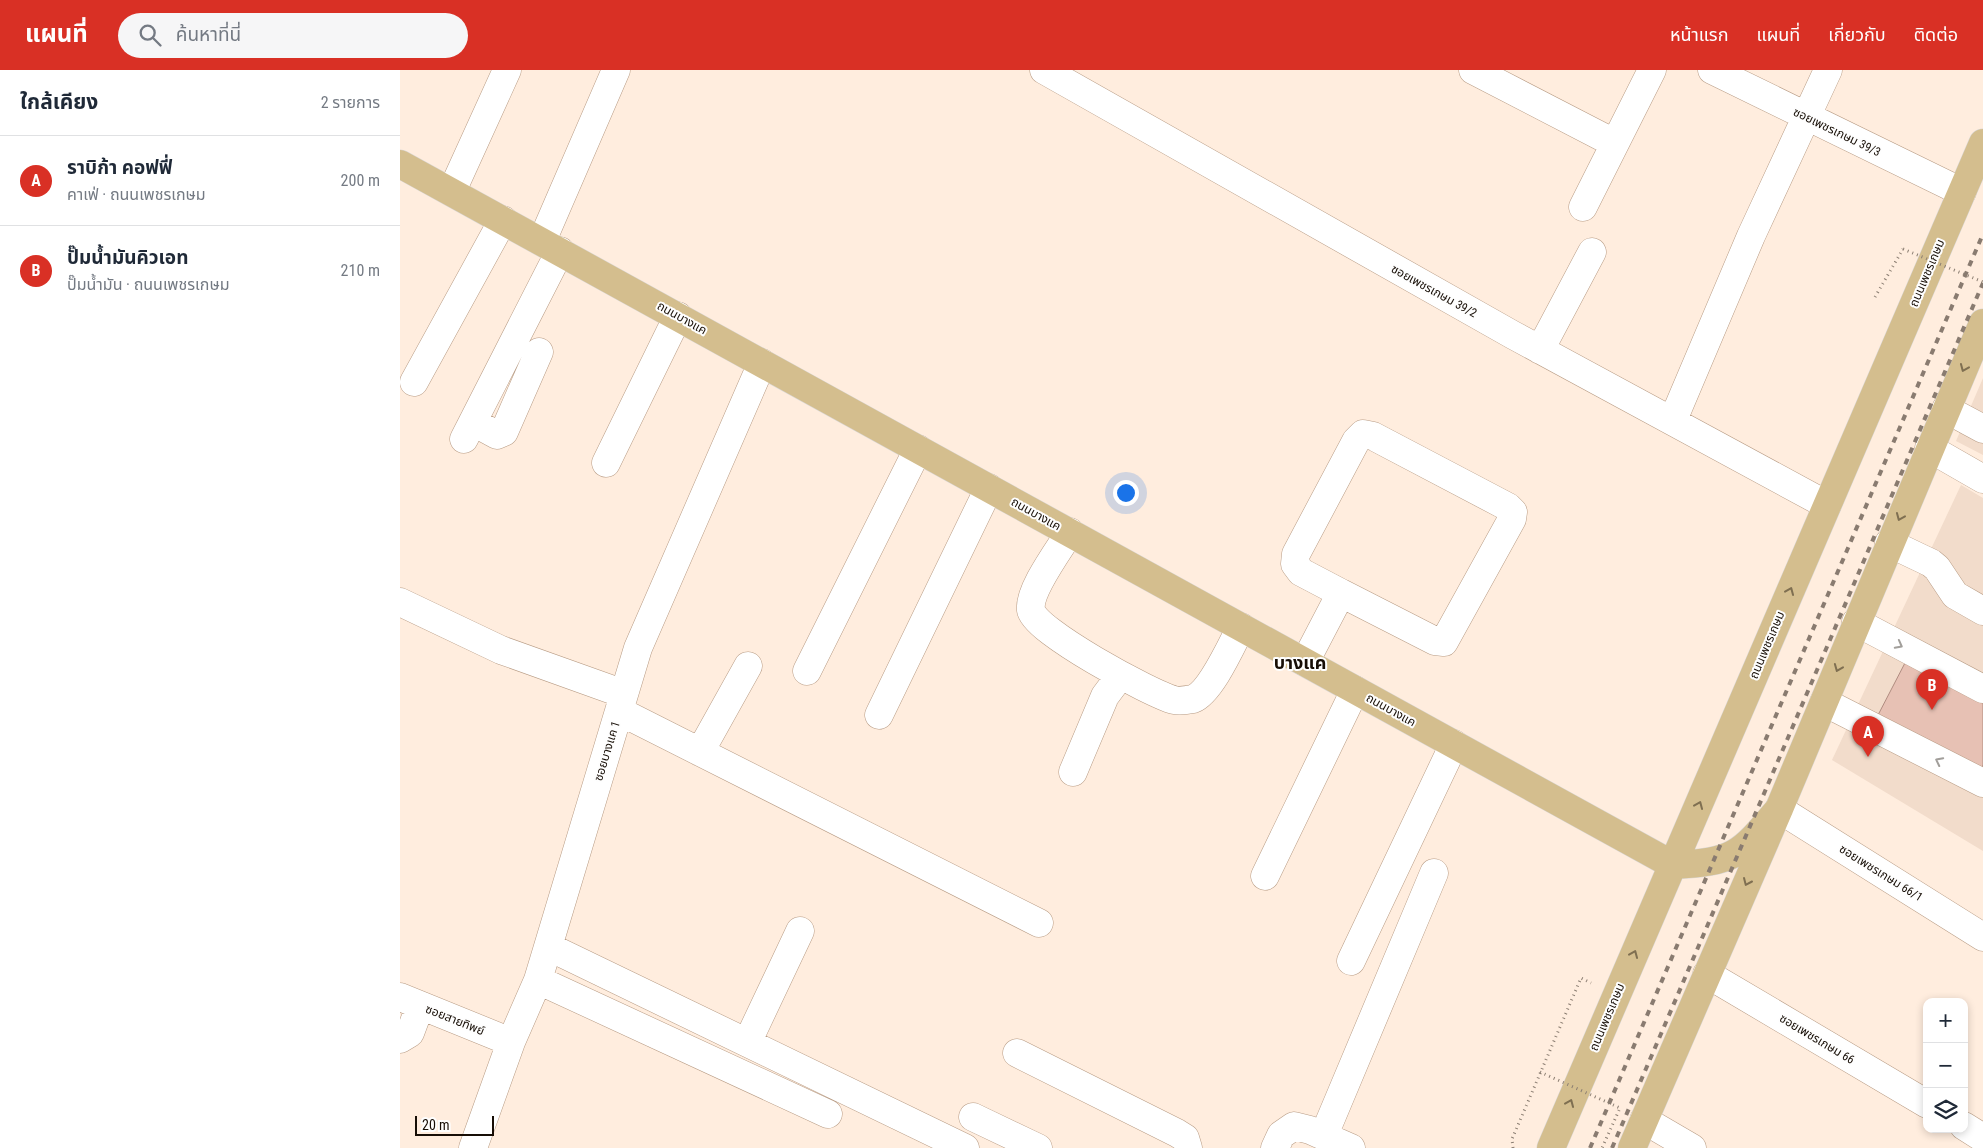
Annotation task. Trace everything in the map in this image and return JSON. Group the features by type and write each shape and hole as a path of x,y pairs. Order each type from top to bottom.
{"main road":[{"name":"ถนนเพชรเกษม","path":"1551,1148 1983,143"},
{"name":"ถนนบางแค","path":"400,164 1673,865"},
{"path":"1632,1148 1779,809 1889,543 1983,323"},
{"path":"1673,865 1716,861 1738,853 1753,840 1779,809"}],"street":[{"path":"452,191 507,70"},
{"path":"539,352 504,432 497,435 469,430 551,246 616,70"},
{"name":"ซอยเพชรเกษม 39/2","path":"1044,70 1540,350 1828,505"},
{"path":"1473,70 1614,142"},
{"path":"1583,207 1614,142 1652,70"},
{"name":"ซอยเพชรเกษม 39/3","path":"1712,70 1806,118 1962,192"},
{"path":"1673,420 1752,236 1828,70"},
{"path":"414,382 503,220"},
{"path":"1540,350 1592,252"},
{"path":"606,463 678,316"},
{"name":"ซอยบางแค 1","path":"473,1148 510,1042 538,980 549,947 638,648 762,363"},
{"path":"1946,409 1983,429"},
{"path":"1363,434 1373,436 1508,507 1513,512 1512,519 1444,642 1435,641 1341,593 1301,572 1295,564 1296,554 1356,441 1363,434"},
{"path":"1929,448 1983,479"},
{"path":"807,671 918,449"},
{"path":"880,715 988,488"},
{"path":"1070,532 1031,598 1031,612 1040,624 1120,676 1175,700 1194,698 1208,686 1241,627"},
{"path":"1889,543 1931,563 1937,568 1955,595 1983,611"},
{"path":"1305,662 1341,593"},
{"path":"400,602 501,650 621,703 700,752 1039,923"},
{"path":"1856,622 1983,689"},
{"path":"700,752 748,666"},
{"path":"1073,772 1105,696 1120,676"},
{"path":"1265,876 1355,690"},
{"path":"1824,702 1983,783"},
{"path":"1351,961 1454,744"},
{"name":"ซอยเพชรเกษม 66/1","path":"1779,809 1983,937"},
{"path":"1324,1135 1434,873"},
{"path":"748,1041 800,931"},
{"path":"549,947 748,1041 966,1148"},
{"name":"ซอยเพชรเกษม 66","path":"1707,974 1923,1102"},
{"path":"538,980 828,1114"},
{"path":"400,1039 410,1033 410,1001"},
{"name":"ซอยสายทิพย์","path":"410,1001 510,1042"},
{"path":"1017,1054 1177,1133 1185,1138 1188,1148"},
{"path":"973,1118 1038,1148"},
{"path":"1644,1120 1692,1148"},
{"path":"1275,1148 1281,1135 1294,1126 1324,1135 1351,1148"},
{"path":"1968,1129 1983,1138"}],"path":[{"path":"1875,297 1903,248 1983,282"},
{"path":"1513,1148 1512,1139 1581,978 1591,983"},
{"path":"1540,1072 1620,1108 1602,1148"}],"shaded area":[{"path":"1983,378 1983,455 1956,441"},
{"path":"1961,485 1983,498 1983,851 1832,760"}],"building":[{"path":"1906,661 1983,702 1983,765 1981,769 1877,717"}],"railway":[{"path":"1590,1148 1983,234"},
{"path":"1612,1148 1983,283"}],"place":[{"name":"ปั๊มน้ำมันคิวเอท","path":"1932,710"},
{"name":"ราบิก้า คอฟฟี่","path":"1868,757"}],"district":[{"name":"บางแค","path":"1300,662"}]}
